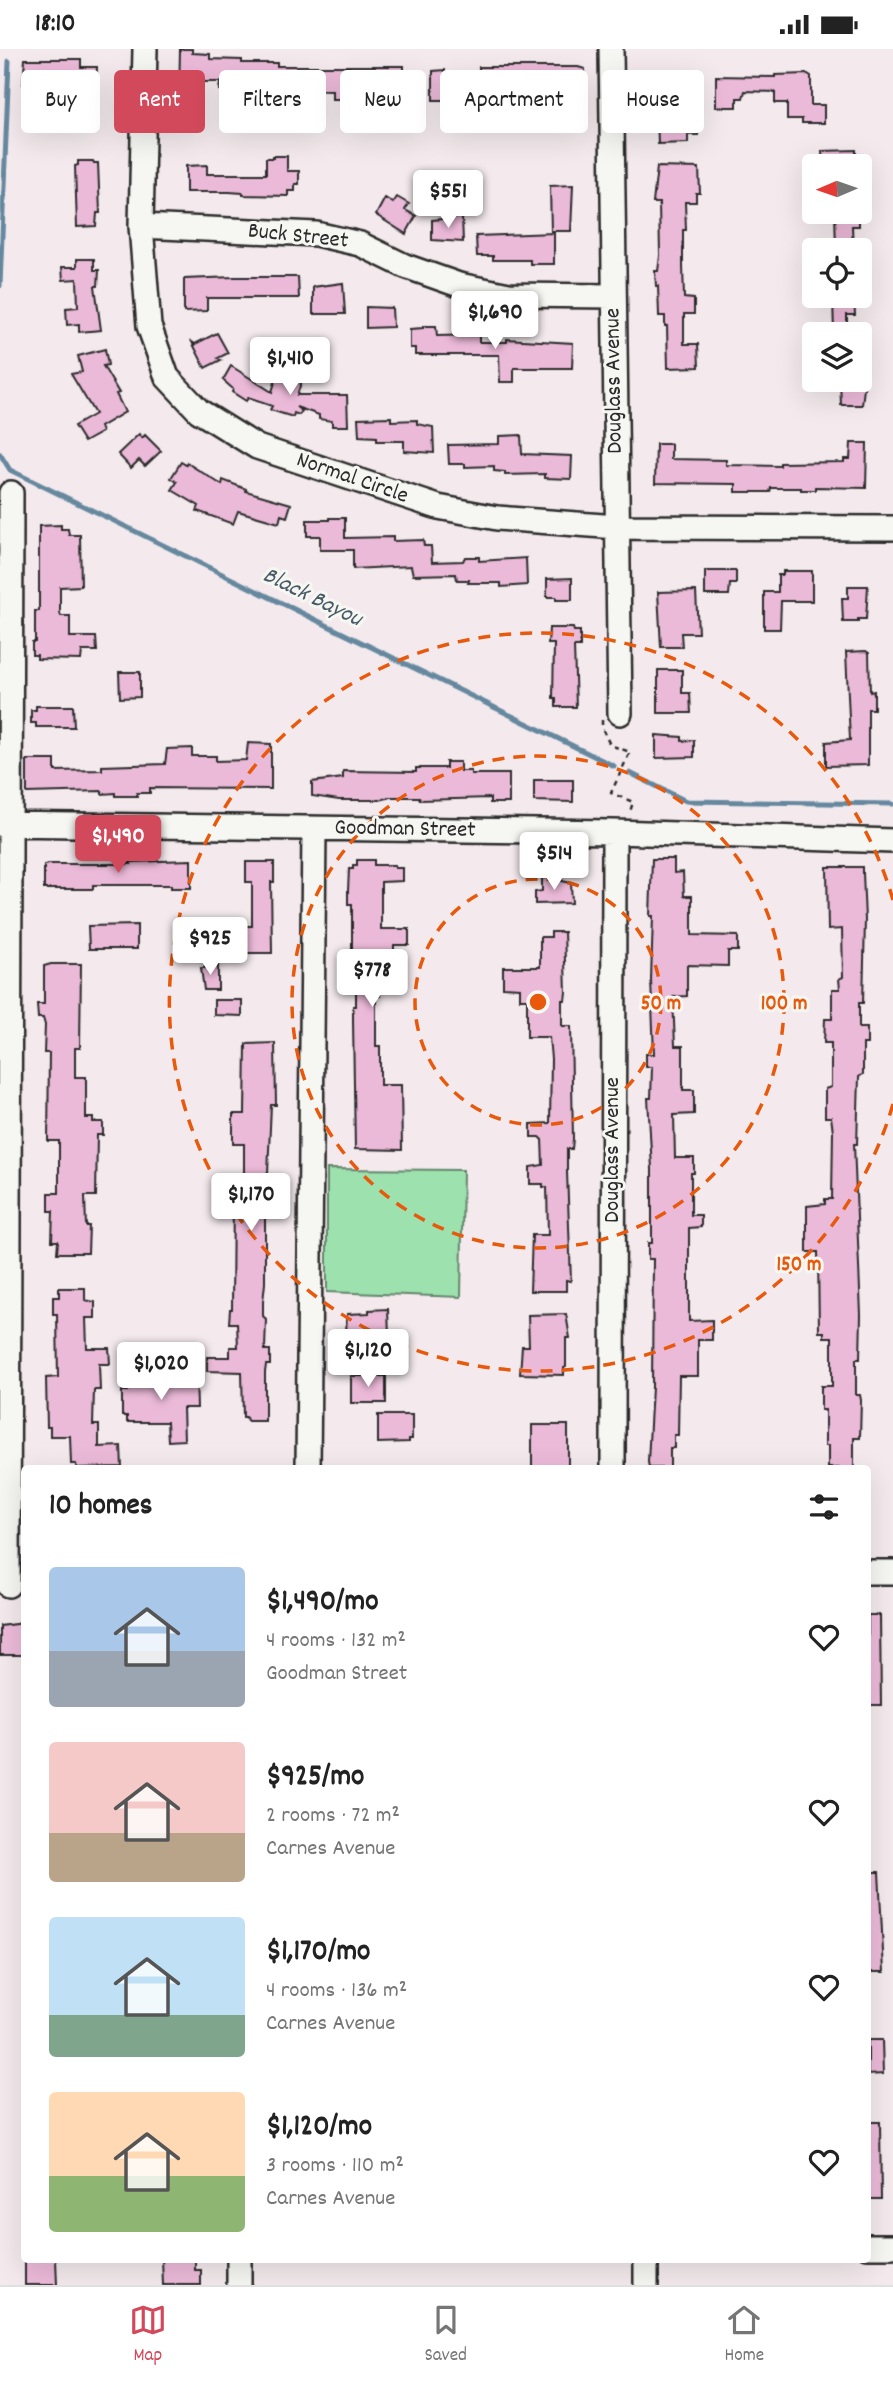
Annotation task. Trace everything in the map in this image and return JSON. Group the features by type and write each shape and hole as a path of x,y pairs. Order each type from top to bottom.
{"street":[{"name":"Normal Circle","path":"145,49 141,226 149,326 167,377 199,411 257,447 438,507 497,518 617,527 893,528"},
{"name":"Douglass Avenue","path":"611,49 620,713"},
{"name":"Buck Street","path":"141,226 316,234 360,244 405,266 459,285 509,295 614,296"},
{"path":"11,493 4,824 11,1585"},
{"name":"Goodman Street","path":"4,824 619,832 893,841"},
{"path":"308,1465 314,829"},
{"name":"Douglass Avenue","path":"613,1465 619,832"},
{"path":"871,1572 893,1572"},
{"path":"871,2246 893,2246"},
{"path":"239,2263 239,2285"},
{"path":"646,2263 646,2285"}],"path":[{"path":"619,832 633,802 611,793 629,753 610,745 602,728 602,713 620,713"}],"green space":[{"path":"327,1169 463,1170 461,1297 327,1292"}],"building":[{"path":"180,49 210,54 210,59 277,63 277,66 404,66 404,70 340,70 340,99 332,99 332,91 326,91 326,70 219,70 219,82 205,82 205,70 180,70"},
{"path":"25,59 81,59 81,67 97,67 97,70 24,70"},
{"path":"479,67 585,69 585,70 479,70"},
{"path":"440,70 440,100 433,100 433,71"},
{"path":"716,76 775,77 811,76 811,105 824,105 824,123 802,123 802,119 787,119 787,103 775,103 775,92 745,91 743,98 737,98 737,107 716,107"},
{"path":"658,133 698,133 688,135 688,143 658,144"},
{"path":"856,150 856,154 822,154 822,151"},
{"path":"287,156 287,171 299,171 299,184 295,184 295,191 288,191 288,196 186,192 186,166 207,165 207,174 266,174 266,158"},
{"path":"78,161 98,163 100,213 97,213 96,226 77,227 75,166"},
{"path":"657,167 699,168 700,193 696,193 696,202 685,202 683,266 684,298 694,299 694,314 684,314 684,344 698,344 699,367 668,368 667,326 665,316 659,316 655,271 658,271 660,255 659,203 653,203"},
{"path":"573,185 571,231 551,231 550,186"},
{"path":"397,197 409,204 405,210 416,216 406,234 376,215 385,198 393,203"},
{"path":"462,217 463,242 432,240 432,220"},
{"path":"835,224 859,224 852,226 852,238 836,238"},
{"path":"554,233 554,264 530,264 530,260 493,260 493,256 477,256 476,236"},
{"path":"77,259 94,259 94,270 99,270 98,286 95,286 101,330 79,332 79,324 67,325 66,308 78,307 77,279 63,280 62,267 77,267"},
{"path":"298,277 299,298 207,298 207,311 184,312 184,279"},
{"path":"343,283 345,314 313,314 313,287"},
{"path":"366,307 392,308 393,327 366,328"},
{"path":"833,308 855,308 855,315 847,315 847,322 834,322"},
{"path":"436,326 437,336 479,335 479,342 507,342 507,339 573,343 572,368 514,368 514,382 500,382 499,355 415,355 415,348 410,348 410,329"},
{"path":"217,333 228,353 205,368 192,342 195,344"},
{"path":"105,349 108,365 103,366 119,393 116,394 125,412 100,427 102,432 84,442 74,426 95,414 71,374 82,372 78,356"},
{"path":"231,366 272,392 278,372 302,380 297,395 347,395 348,426 332,426 332,421 319,419 319,415 296,407 302,411 299,415 294,413 293,417 270,410 272,406 248,398 246,401 232,392 233,389 223,380"},
{"path":"840,392 864,392 862,405 841,405"},
{"path":"391,417 391,421 417,420 417,424 433,427 434,453 404,451 404,441 377,441 377,437 359,436 358,418"},
{"path":"139,434 142,438 145,435 161,451 145,466 139,460 131,468 118,454"},
{"path":"521,435 522,454 572,456 571,479 545,478 545,474 505,475 505,472 494,471 494,466 465,467 465,464 449,464 448,445 499,444 499,436"},
{"path":"851,443 867,443 866,488 771,488 770,492 736,492 736,484 655,483 656,444 671,444 671,459 726,460 726,465 780,466 780,463 844,462 844,459 850,459"},
{"path":"181,462 222,485 223,480 246,491 291,504 287,517 281,515 279,523 238,511 233,524 197,511 199,506 172,490 177,482 171,478"},
{"path":"345,518 345,538 393,537 393,541 423,540 424,546 431,546 432,562 463,561 465,557 479,557 479,561 526,558 527,585 501,587 501,583 468,583 469,580 457,580 456,574 413,575 411,566 353,569 353,550 320,550 320,536 307,536 307,520"},
{"path":"61,525 61,529 68,529 69,535 80,535 81,586 60,587 60,613 61,616 70,616 70,637 96,637 97,651 82,651 81,660 37,659 37,655 32,655 32,642 35,642 35,611 39,611 39,526"},
{"path":"705,571 736,571 736,584 730,584 729,595 705,595"},
{"path":"783,571 812,571 812,601 781,601 780,629 764,629 764,592 778,592 778,575 783,575"},
{"path":"572,578 572,600 547,597 547,579"},
{"path":"848,586 868,586 866,619 843,622 842,598 848,598"},
{"path":"696,591 698,633 681,633 682,647 661,647 658,592"},
{"path":"549,628 573,628 574,631 580,631 580,647 574,647 576,707 556,707 556,698 553,698 554,644 548,644"},
{"path":"846,652 869,653 870,692 874,691 874,709 868,709 868,765 826,766 826,742 850,740"},
{"path":"658,670 682,670 682,693 690,693 691,713 658,713"},
{"path":"119,672 140,672 140,697 120,698"},
{"path":"36,706 73,706 74,727 36,727 36,723 31,723 31,710 36,710"},
{"path":"656,735 682,737 682,741 694,740 694,757 656,758"},
{"path":"248,743 271,744 271,789 150,788 150,793 137,793 137,796 115,796 115,793 102,794 102,791 27,793 27,760 55,760 55,771 102,770 102,766 165,764 167,749 192,748 192,756 216,756 216,761 246,760"},
{"path":"446,762 460,762 460,771 471,771 471,774 509,774 509,803 490,803 490,798 420,800 419,797 390,797 380,800 339,800 312,796 312,782 343,778 343,771 416,772 416,768 446,768"},
{"path":"534,780 573,780 573,802 534,801"},
{"path":"652,859 674,859 674,873 683,872 684,896 692,896 692,935 738,936 738,951 728,951 728,966 687,965 687,996 673,997 675,1046 683,1046 683,1090 694,1090 694,1114 674,1115 675,1158 694,1158 694,1173 691,1173 691,1215 701,1215 701,1227 689,1228 689,1321 712,1320 712,1340 698,1340 698,1376 679,1376 678,1435 674,1435 674,1448 670,1448 670,1465 648,1465 648,1462 652,1387 653,1259 648,1259 648,1243 652,1243 648,1098 651,1098 652,1067 646,1067 646,1054 654,1054 651,980 653,916 650,916"},
{"path":"191,860 191,888 171,888 171,885 93,885 93,889 44,889 44,865"},
{"path":"357,860 374,860 374,865 395,865 395,868 402,868 402,881 381,882 381,929 409,929 409,945 394,945 394,953 380,953 380,996 376,996 376,1046 380,1046 380,1085 401,1085 402,1150 355,1149 353,1006 356,1006 356,953 352,953 352,904 348,904 348,891 349,869 357,865"},
{"path":"246,862 274,862 274,882 271,882 272,953 233,953 233,926 252,926 252,882 246,882"},
{"path":"827,867 862,867 865,920 863,1003 859,1003 859,1028 867,1028 867,1044 863,1044 857,1144 854,1144 861,1315 860,1359 856,1359 856,1395 860,1395 861,1400 860,1438 854,1438 854,1465 828,1465 825,1410 821,1410 821,1386 832,1386 832,1337 824,1337 824,1332 819,1332 818,1252 807,1252 807,1206 825,1204 825,1199 832,1199 833,1131 831,1117 825,1117 825,1089 831,1087 831,1043 824,1043 825,1019 832,1019 832,989 840,989 839,979 843,977 842,929 828,930"},
{"path":"542,878 562,878 562,881 571,883 572,903 535,904 535,892 542,891"},
{"path":"137,925 137,949 89,949 88,926"},
{"path":"551,932 564,932 566,992 565,1000 562,1000 562,1026 571,1026 573,1139 572,1149 567,1149 567,1172 571,1281 566,1280 566,1291 530,1291 532,1235 548,1235 547,1187 543,1187 543,1184 530,1184 530,1167 543,1165 542,1139 531,1137 531,1124 550,1123 551,1059 549,1037 527,1037 527,999 520,999 520,988 503,987 503,967 540,967 540,937 551,937"},
{"path":"81,964 80,1048 75,1048 75,1077 86,1077 86,1118 93,1118 93,1122 103,1122 103,1135 97,1135 96,1196 85,1196 86,1226 89,1226 88,1253 57,1253 58,1241 52,1241 53,1211 49,1211 49,1193 59,1193 59,1141 48,1141 49,1053 44,1053 45,1025 43,1018 38,1018 37,1004 44,1004 44,966"},
{"path":"205,964 218,964 218,990 204,990 201,968 205,968"},
{"path":"214,1000 242,1000 242,1016 214,1015"},
{"path":"275,1043 276,1105 271,1105 268,1173 265,1182 263,1302 263,1316 266,1319 265,1350 270,1350 270,1365 266,1365 265,1372 265,1421 247,1421 246,1417 243,1417 242,1372 207,1371 207,1357 230,1357 230,1347 238,1347 237,1323 229,1323 232,1309 233,1192 244,1190 244,1144 233,1144 233,1114 245,1114 246,1044"},
{"path":"59,1288 85,1288 85,1300 95,1302 95,1318 86,1318 87,1348 109,1348 110,1364 99,1364 100,1390 94,1390 93,1425 99,1425 99,1447 121,1446 122,1465 71,1464 70,1436 50,1436 50,1427 47,1427 46,1378 58,1377 57,1314 53,1314 53,1297 59,1297"},
{"path":"388,1309 389,1336 351,1337 351,1334 346,1334 347,1314"},
{"path":"566,1314 570,1338 566,1338 564,1375 520,1374 522,1346 529,1346 528,1315"},
{"path":"351,1376 386,1376 386,1403 351,1403"},
{"path":"142,1377 196,1377 197,1408 183,1408 184,1440 168,1441 167,1422 127,1422 127,1416 122,1416 122,1391 128,1391 128,1380 142,1380"},
{"path":"378,1415 412,1415 412,1439 409,1439 409,1442 378,1443"},
{"path":"532,1425 568,1425 568,1465 532,1465"},
{"path":"871,1615 880,1615 881,1705 871,1705"},
{"path":"21,1623 21,1655 0,1655 0,1626"},
{"path":"871,1872 879,1872 884,1972 871,1972"},
{"path":"871,2040 882,2040 883,2074 871,2075"},
{"path":"871,2122 880,2122 881,2199 871,2199"},
{"path":"25,2263 56,2263 57,2285 25,2285"},
{"path":"162,2263 195,2263 195,2270 201,2270 201,2285 163,2285"}],"waterway":[{"name":"Black Bayou","path":"0,286 9,61"},
{"name":"Black Bayou","path":"0,454 10,470 614,766"},
{"name":"Black Bayou","path":"630,773 686,801 893,804"}]}
